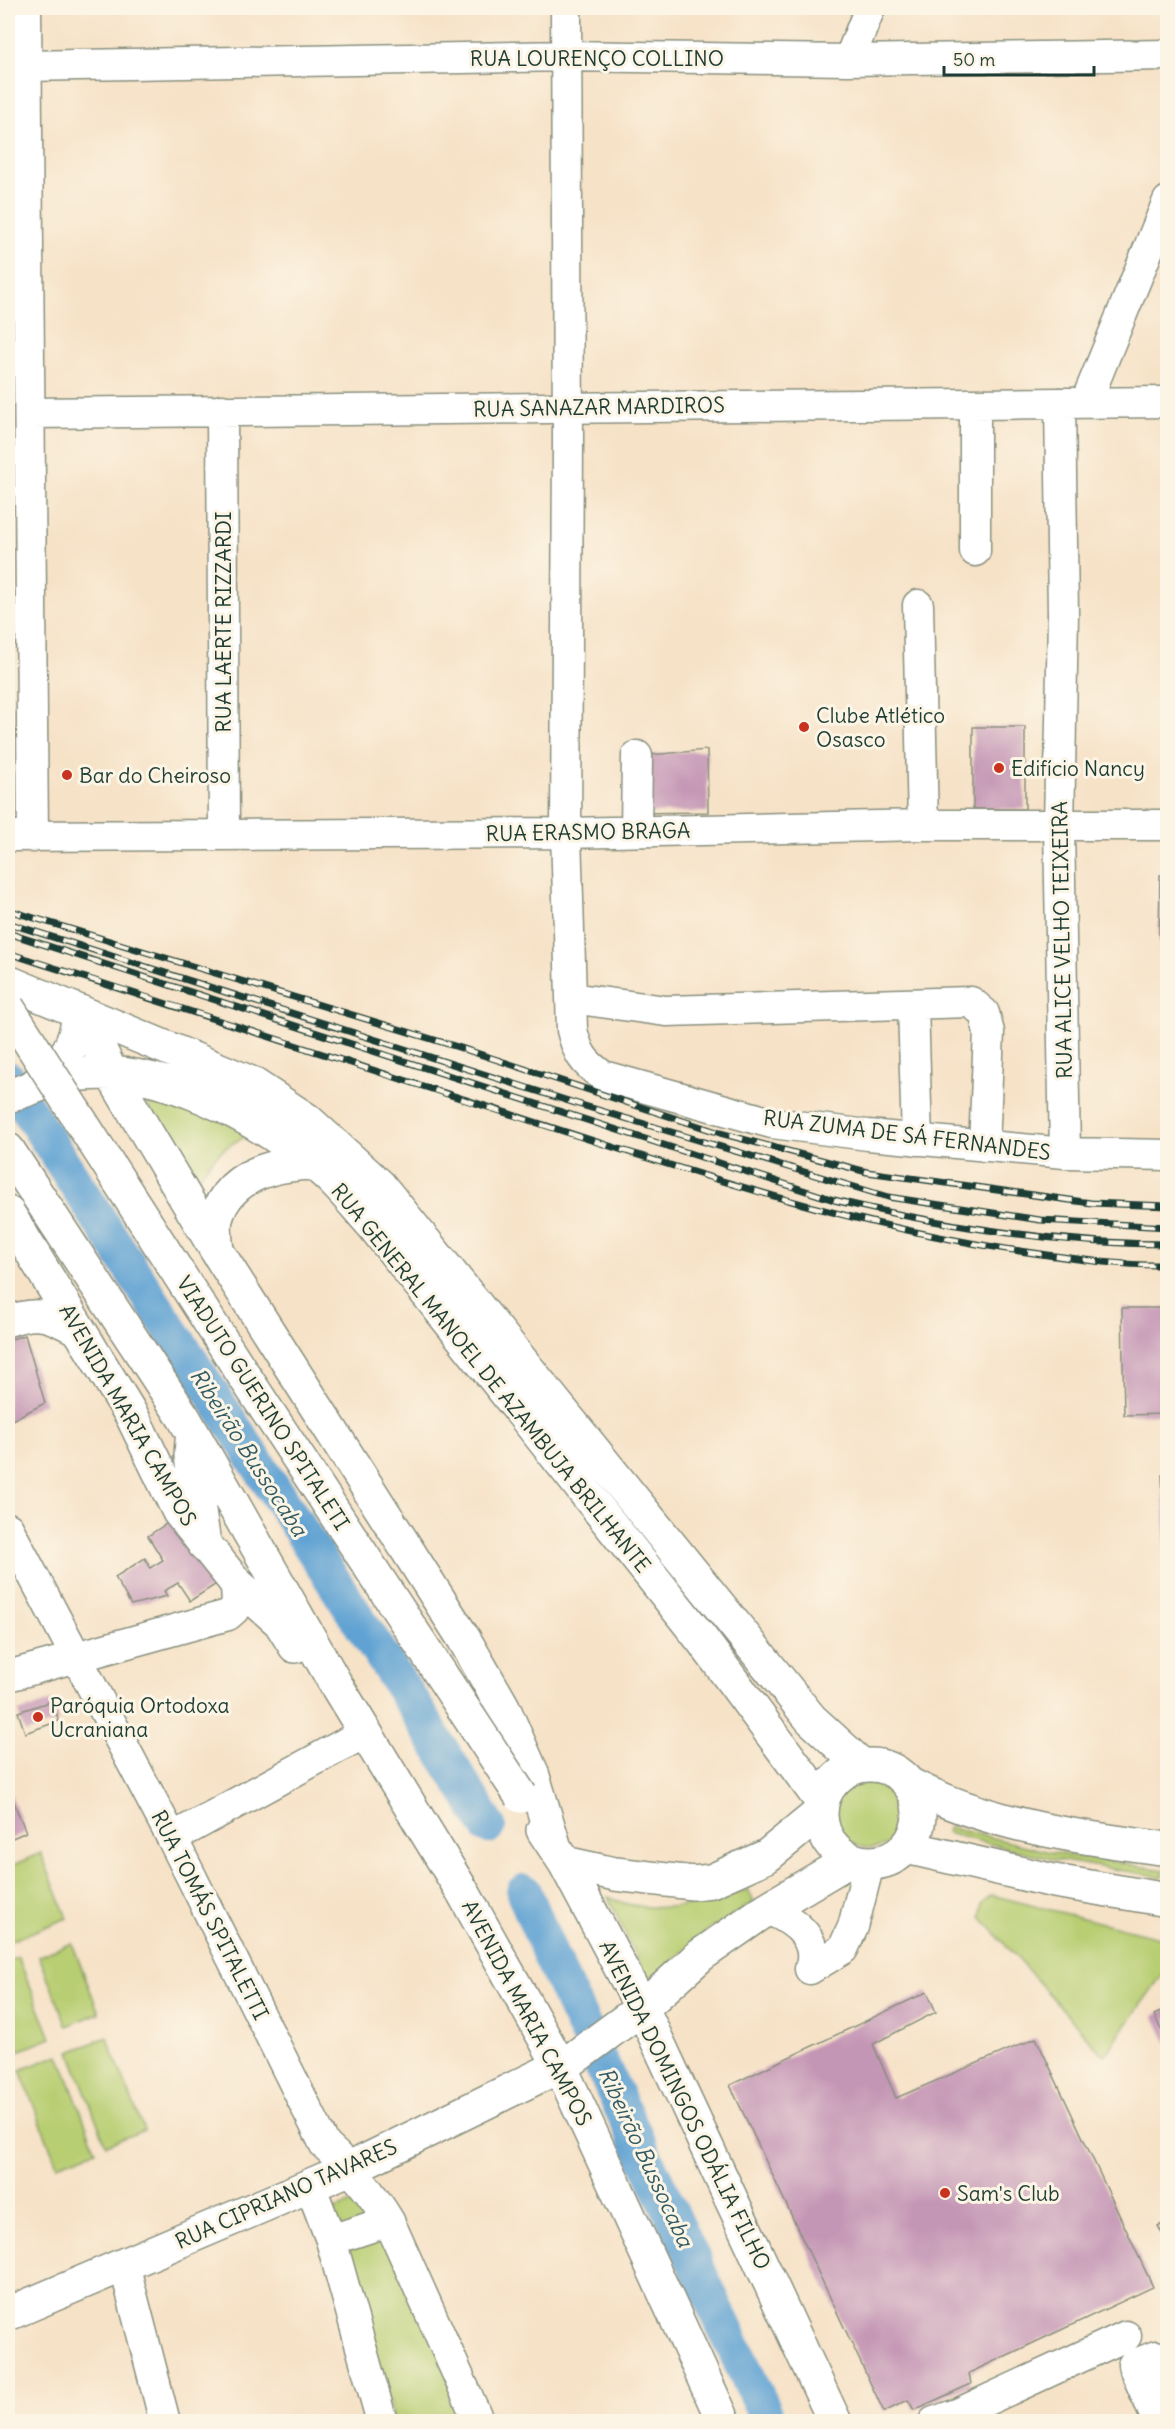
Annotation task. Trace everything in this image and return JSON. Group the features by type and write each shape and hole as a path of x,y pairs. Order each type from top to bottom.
{"main road":[{"name":"RUA GENERAL MANOEL DE AZAMBUJA BRILHANTE","path":"8,982 251,1083 307,1120 385,1190 811,1719 860,1764"},
{"name":"VIADUTO GUERINO SPITALETI","path":"8,1008 243,1374 521,1796"},
{"path":"81,1014 111,1073 217,1251 503,1707 532,1773 560,1855 615,1874 693,1883 711,1881 767,1856 821,1807 836,1778 860,1764 888,1767 909,1784 955,1805 1059,1832 1167,1849"},
{"path":"22,1092 70,1050 76,1037 81,1014"},
{"name":"RUA GENERAL MANOEL DE AZAMBUJA BRILHANTE","path":"22,1092 80,1074 138,1075 202,1097 249,1119 314,1163 340,1188 388,1244 703,1641 821,1807"},
{"name":"AVENIDA MARIA CAMPOS","path":"8,1150 188,1426 335,1683 442,1856 565,2063 724,2421"},
{"path":"217,1251 216,1221 223,1201 238,1183 268,1168 314,1163"},
{"name":"AVENIDA MARIA CAMPOS","path":"8,1213 132,1416 179,1512 236,1583 280,1622 305,1663 335,1683"},
{"path":"188,1426 204,1544"},
{"path":"821,1807 821,1824 831,1845 858,1862 889,1859 906,1847 914,1835 919,1809 909,1784"},
{"name":"AVENIDA DOMINGOS ODÁLIA FILHO","path":"521,1796 560,1855 835,2421"},
{"path":"906,1847 1054,1881 1167,1900"},
{"name":"RUA CIPRIANO TAVARES","path":"8,2311 351,2168 565,2063 637,2012 701,1955 767,1909 858,1862"}],"street":[{"path":"20,836 18,494 30,413 26,8"},
{"name":"RUA ZUMA DE SÁ FERNANDES","path":"566,8 568,406 566,833 572,1030 578,1053 603,1077 772,1123 917,1140 1065,1153 1167,1155"},
{"path":"849,60 870,8"},
{"name":"RUA LOURENÇO COLLINO","path":"26,66 565,56 849,60 1167,55"},
{"path":"1073,403 1167,201"},
{"name":"RUA SANAZAR MARDIROS","path":"30,413 1167,402"},
{"name":"RUA ALICE VELHO TEIXEIRA","path":"1065,1153 1059,827 1063,614 1073,403"},
{"path":"975,404 975,551"},
{"name":"RUA LAERTE RIZZARDI","path":"222,410 224,833"},
{"path":"918,605 923,825"},
{"path":"636,831 637,756"},
{"name":"RUA ERASMO BRAGA","path":"20,836 224,833 566,833 923,825 1059,827 1167,825"},
{"path":"571,998 666,1011 971,1002 984,1013 989,1032 984,1146"},
{"path":"913,1004 917,1140"},
{"path":"19,1317 39,1297 41,1266"},
{"path":"19,1317 49,1316 82,1333"},
{"name":"RUA TOMÁS SPITALETTI","path":"8,1528 172,1838 325,2145 351,2168 372,2193 389,2221 479,2421"},
{"path":"8,1676 228,1615 237,1607 236,1583"},
{"path":"172,1838 366,1732"},
{"path":"767,1909 788,1918 807,1936 813,1962 817,1965 858,1862"},
{"path":"310,2185 331,2240 382,2421"},
{"path":"331,2240 389,2221"},
{"path":"124,2264 165,2421"},
{"path":"934,2421 957,2414 1126,2336"},
{"path":"1158,2421 1133,2367 1134,2363 1154,2355 1167,2379"}],"green space":[{"path":"137,1089 156,1091 252,1134 220,1152 197,1180"},
{"path":"864,1774 878,1774 892,1780 902,1790 908,1804 908,1818 902,1832 892,1842 878,1848 864,1848 850,1842 840,1832 834,1818 834,1804 840,1790 850,1780"},
{"path":"948,1827 1054,1853 1163,1870 1162,1877 1052,1859 946,1833"},
{"path":"41,1853 67,1918 8,1942 8,1867"},
{"path":"748,1889 754,1902 705,1932 648,1983 608,1897 642,1907 678,1906"},
{"path":"991,1895 1167,1939 1167,1968 1104,2056 981,1917 982,1904"},
{"path":"72,1943 99,2013 67,2026 39,1956"},
{"path":"18,1957 51,2038 9,2055 8,1961"},
{"path":"107,2037 144,2130 106,2145 70,2052"},
{"path":"59,2055 96,2151 57,2165 20,2070"},
{"path":"355,2202 370,2215 402,2268 467,2421 394,2421 332,2210"}],"building":[{"name":"Edifício Nancy","path":"973,727 1025,727 1025,809 973,809"},
{"path":"707,750 708,812 636,813 637,756"},
{"path":"1160,875 1168,875 1168,939 1159,939"},
{"path":"1122,1308 1168,1308 1168,1414 1124,1415"},
{"path":"25,1335 45,1403 8,1422 8,1340"},
{"path":"1162,1475 1168,1475 1168,1549 1166,1549"},
{"path":"175,1518 218,1583 190,1601 178,1583 164,1591 167,1596 131,1605 115,1577 145,1558 150,1568 163,1560 148,1536"},
{"name":"Paróquia Ortodoxa Ucraniana","path":"52,1701 59,1721 25,1733 18,1712"},
{"path":"8,1788 26,1832 8,1840"},
{"name":"Sam's Club","path":"927,1992 936,2012 873,2044 896,2098 1036,2038 1153,2287 969,2373 971,2384 914,2410 908,2400 884,2412 730,2085"},
{"path":"1168,2008 1168,2044 1154,2015"},
{"path":"1168,2222 1168,2245 1158,2226"}],"waterway":[{"name":"Ribeirão Bussocaba","path":"8,1079 413,1704 488,1826"},
{"name":"Ribeirão Bussocaba","path":"524,1892 551,1957 769,2422"}],"railway":[{"path":"8,910 461,1048 720,1133 867,1172 1091,1203 1168,1206"},
{"path":"8,923 578,1104 888,1197 1040,1220 1168,1227"},
{"path":"8,933 834,1200 916,1218 1000,1232 1084,1241 1168,1244"},
{"path":"8,953 775,1197 880,1224 987,1246 1104,1262 1168,1265"}],"place":[{"name":"Clube Atlético Osasco","path":"804,727"},
{"name":"Edifício Nancy","path":"999,768"},
{"name":"Bar do Cheiroso","path":"67,775"},
{"name":"Paróquia Ortodoxa Ucraniana","path":"38,1717"},
{"name":"Sam's Club","path":"945,2193"}]}
